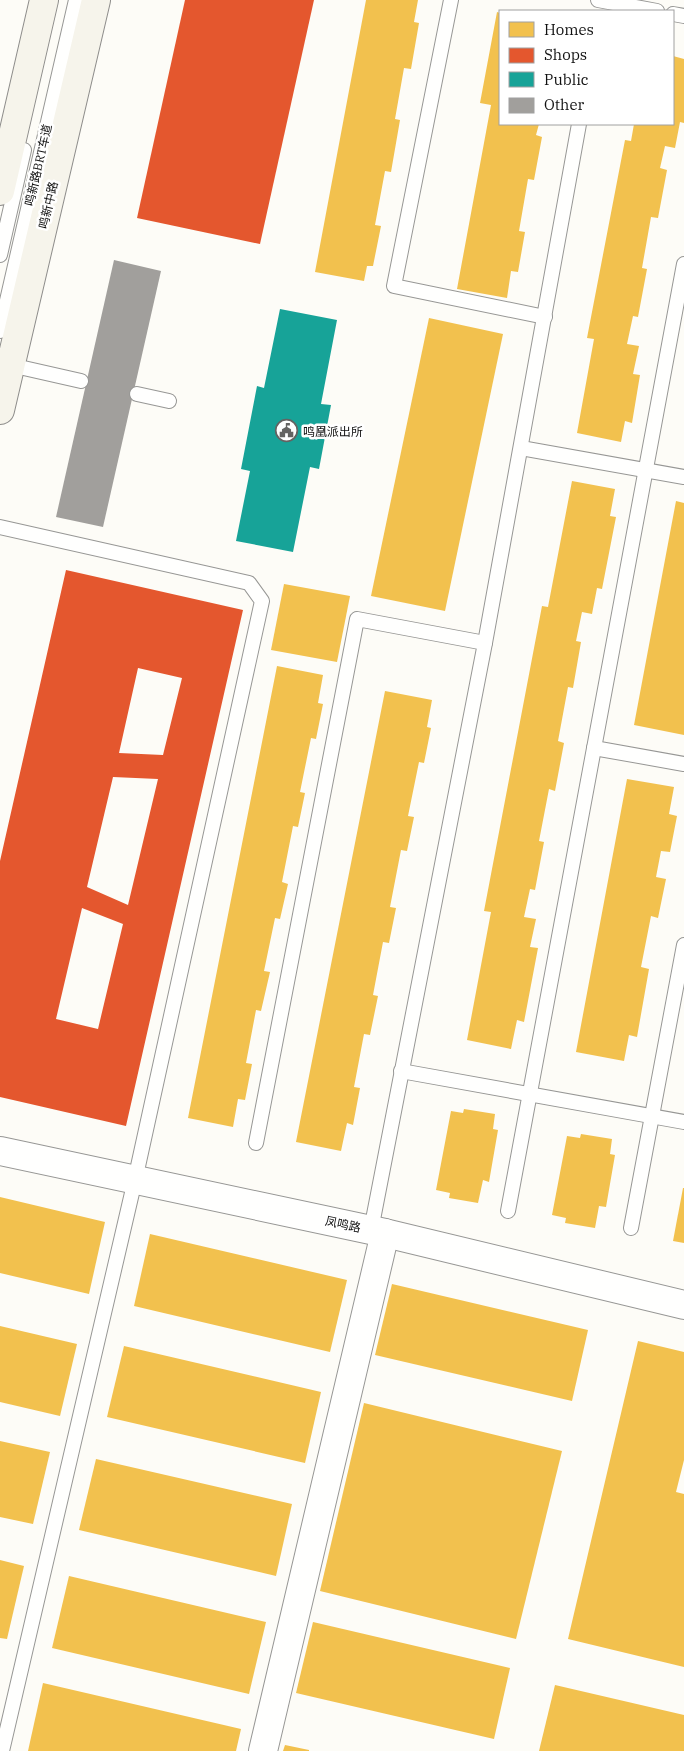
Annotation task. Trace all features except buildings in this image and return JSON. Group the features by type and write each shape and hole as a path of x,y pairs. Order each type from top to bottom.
{"main road":[{"path":"0,191 44,0"},
{"name":"鸣新中路","path":"0,410 5,364 96,0"}],"street":[{"name":"凤鸣路","path":"0,1151 378,1231 684,1305"},
{"path":"263,1751 378,1231"}],"lane":[{"name":"鸣新路BRT车道","path":"0,255 57,0"},
{"name":"鸣新路BRT车道","path":"0,331 76,0"},
{"path":"451,0 394,286 545,317"},
{"path":"600,3 650,10"},
{"path":"378,1231 402,1071 485,642 580,125"},
{"path":"508,1211 684,264"},
{"path":"5,364 81,381"},
{"path":"137,394 169,401"},
{"path":"521,448 684,477"},
{"path":"0,527 249,583 262,601 135,1180 2,1751"},
{"path":"256,1143 356,619 485,642"},
{"path":"594,748 684,764"},
{"path":"631,1228 684,945"},
{"path":"402,1071 684,1122"}],"place":[{"name":"鸣凰派出所","path":"287,431"}]}
